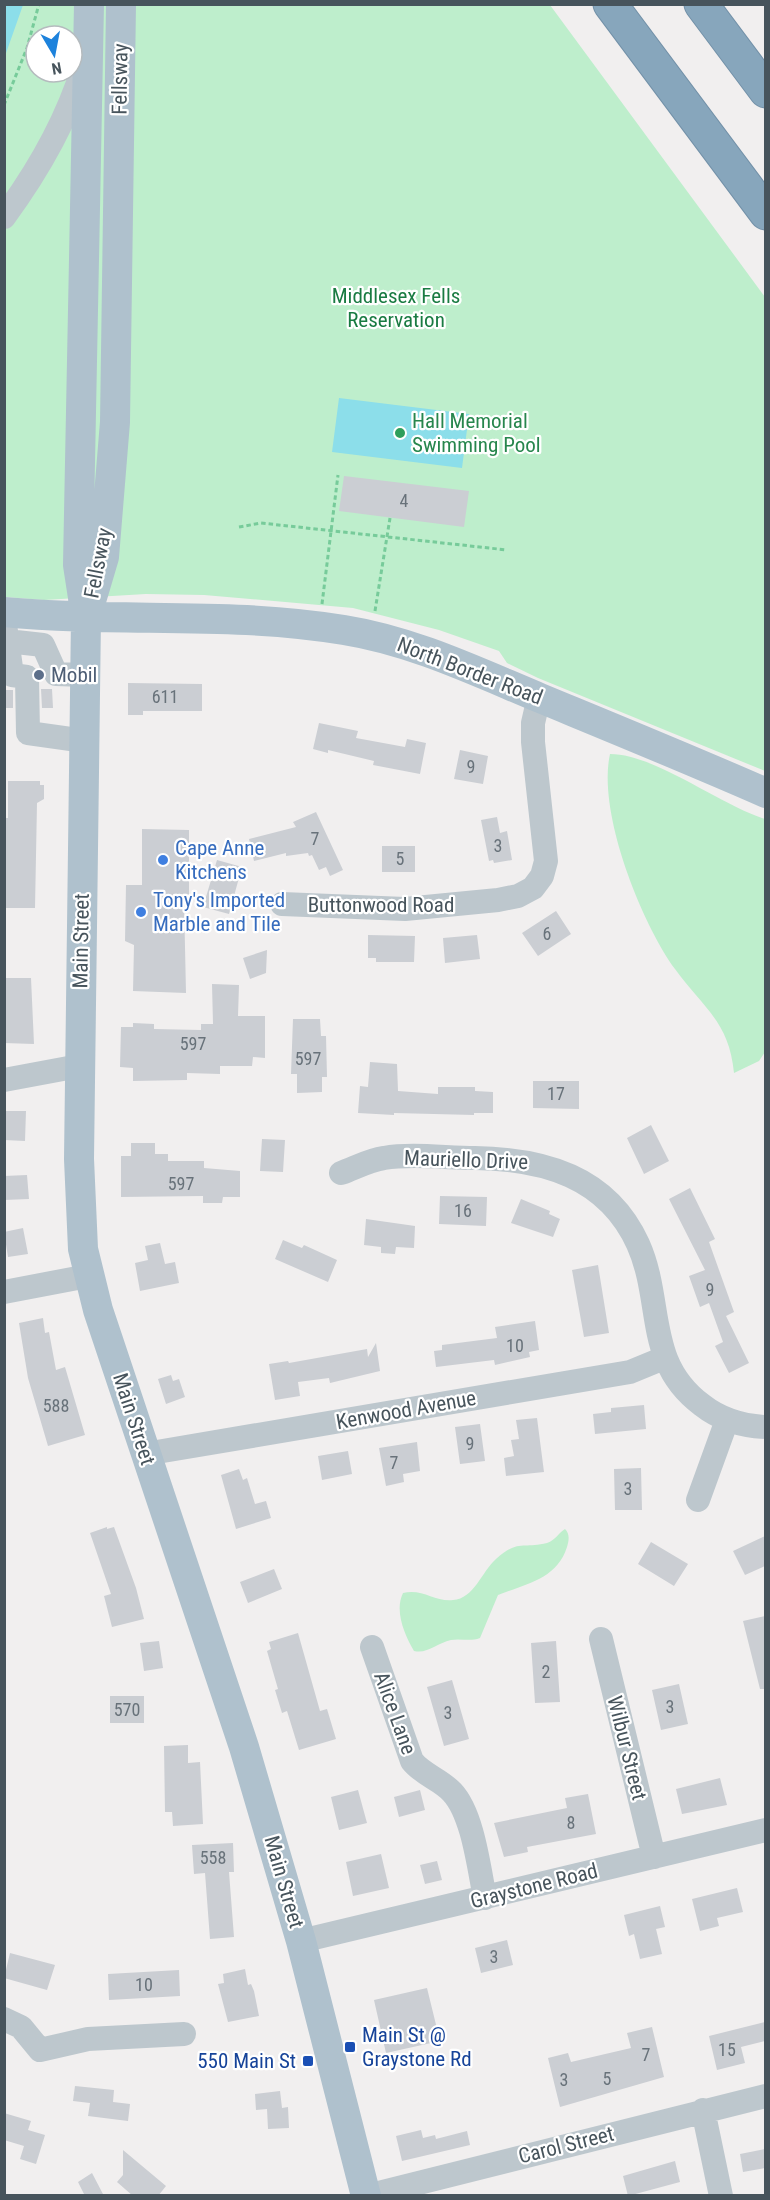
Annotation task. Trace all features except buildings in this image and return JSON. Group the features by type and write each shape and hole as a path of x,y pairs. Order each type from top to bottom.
{"highway":[{"path":"610,4 765,213"},
{"path":"701,4 765,91"}],"main road":[{"name":"Fellsway","path":"86,617 78,565 89,4"},
{"name":"Fellsway","path":"86,617 104,557 113,455 121,4"},
{"name":"North Border Road","path":"6,627 86,617 246,618 359,633 429,651 765,793"},
{"name":"Main Street","path":"86,617 79,1207 88,1276 145,1454 244,1747 301,1941 367,2196"}],"street":[{"path":"4,217 41,161 66,115 88,51"},
{"path":"4,617 12,675 27,677 28,733 85,741"},
{"path":"6,627 43,645 56,674 86,675"},
{"name":"Buttonwood Road","path":"282,904 428,908 513,897 533,888 543,876 546,861 533,742 533,723 539,697"},
{"path":"4,1080 79,1066"},
{"name":"Mauriello Drive","path":"341,1173 387,1157 511,1159 547,1165 580,1181 617,1212 638,1243 664,1358 676,1380 694,1398 727,1420 765,1426"},
{"path":"4,1292 88,1276"},
{"name":"Kenwood Avenue","path":"145,1454 630,1372 664,1358"},
{"path":"698,1500 727,1420"},
{"name":"Wilbur Street","path":"601,1639 654,1857"},
{"name":"Alice Lane","path":"372,1647 412,1761 424,1773 452,1792 460,1804 470,1831 485,1898"},
{"name":"Graystone Road","path":"301,1941 765,1830"},
{"path":"4,2019 21,2027 40,2050 88,2039 184,2034"},
{"name":"Carol Street","path":"367,2196 765,2096"},
{"path":"703,2110 721,2196"}],"path":[{"path":"4,105 27,48 39,4"},
{"path":"321,609 338,475"},
{"path":"359,633 363,614 374,616 390,518"},
{"path":"239,527 261,523 388,535 507,550"}],"green space":[{"name":"Middlesex Fells Reservation","path":"4,5 550,5 765,297 765,771 538,678 507,663 499,651 439,630 353,608 204,595 146,594 44,600 5,597"},
{"path":"610,754 628,756 647,762 727,803 765,819 765,1052 759,1061 734,1073 727,1040 721,1028 685,983 662,949 636,896 616,835 610,805 608,778"},
{"path":"565,1529 569,1540 556,1566 539,1579 498,1595 480,1638 451,1640 428,1650 414,1651 404,1631 400,1615 403,1593 416,1592 446,1600 460,1598 467,1595 491,1564 510,1549 547,1543"}],"water":[{"path":"4,5 23,5 5,56"},
{"name":"Hall Memorial Swimming Pool","path":"339,398 469,414 462,468 332,452"}],"place":[{"name":"Hall Memorial Swimming Pool","path":"400,433"},
{"name":"Mobil","path":"39,675"},
{"name":"Cape Anne Kitchens","path":"163,860"},
{"name":"Tony's Imported Marble and Tile","path":"141,912"},
{"name":"Main St @ Graystone Rd","path":"350,2047"},
{"name":"550 Main St","path":"308,2061"}]}
